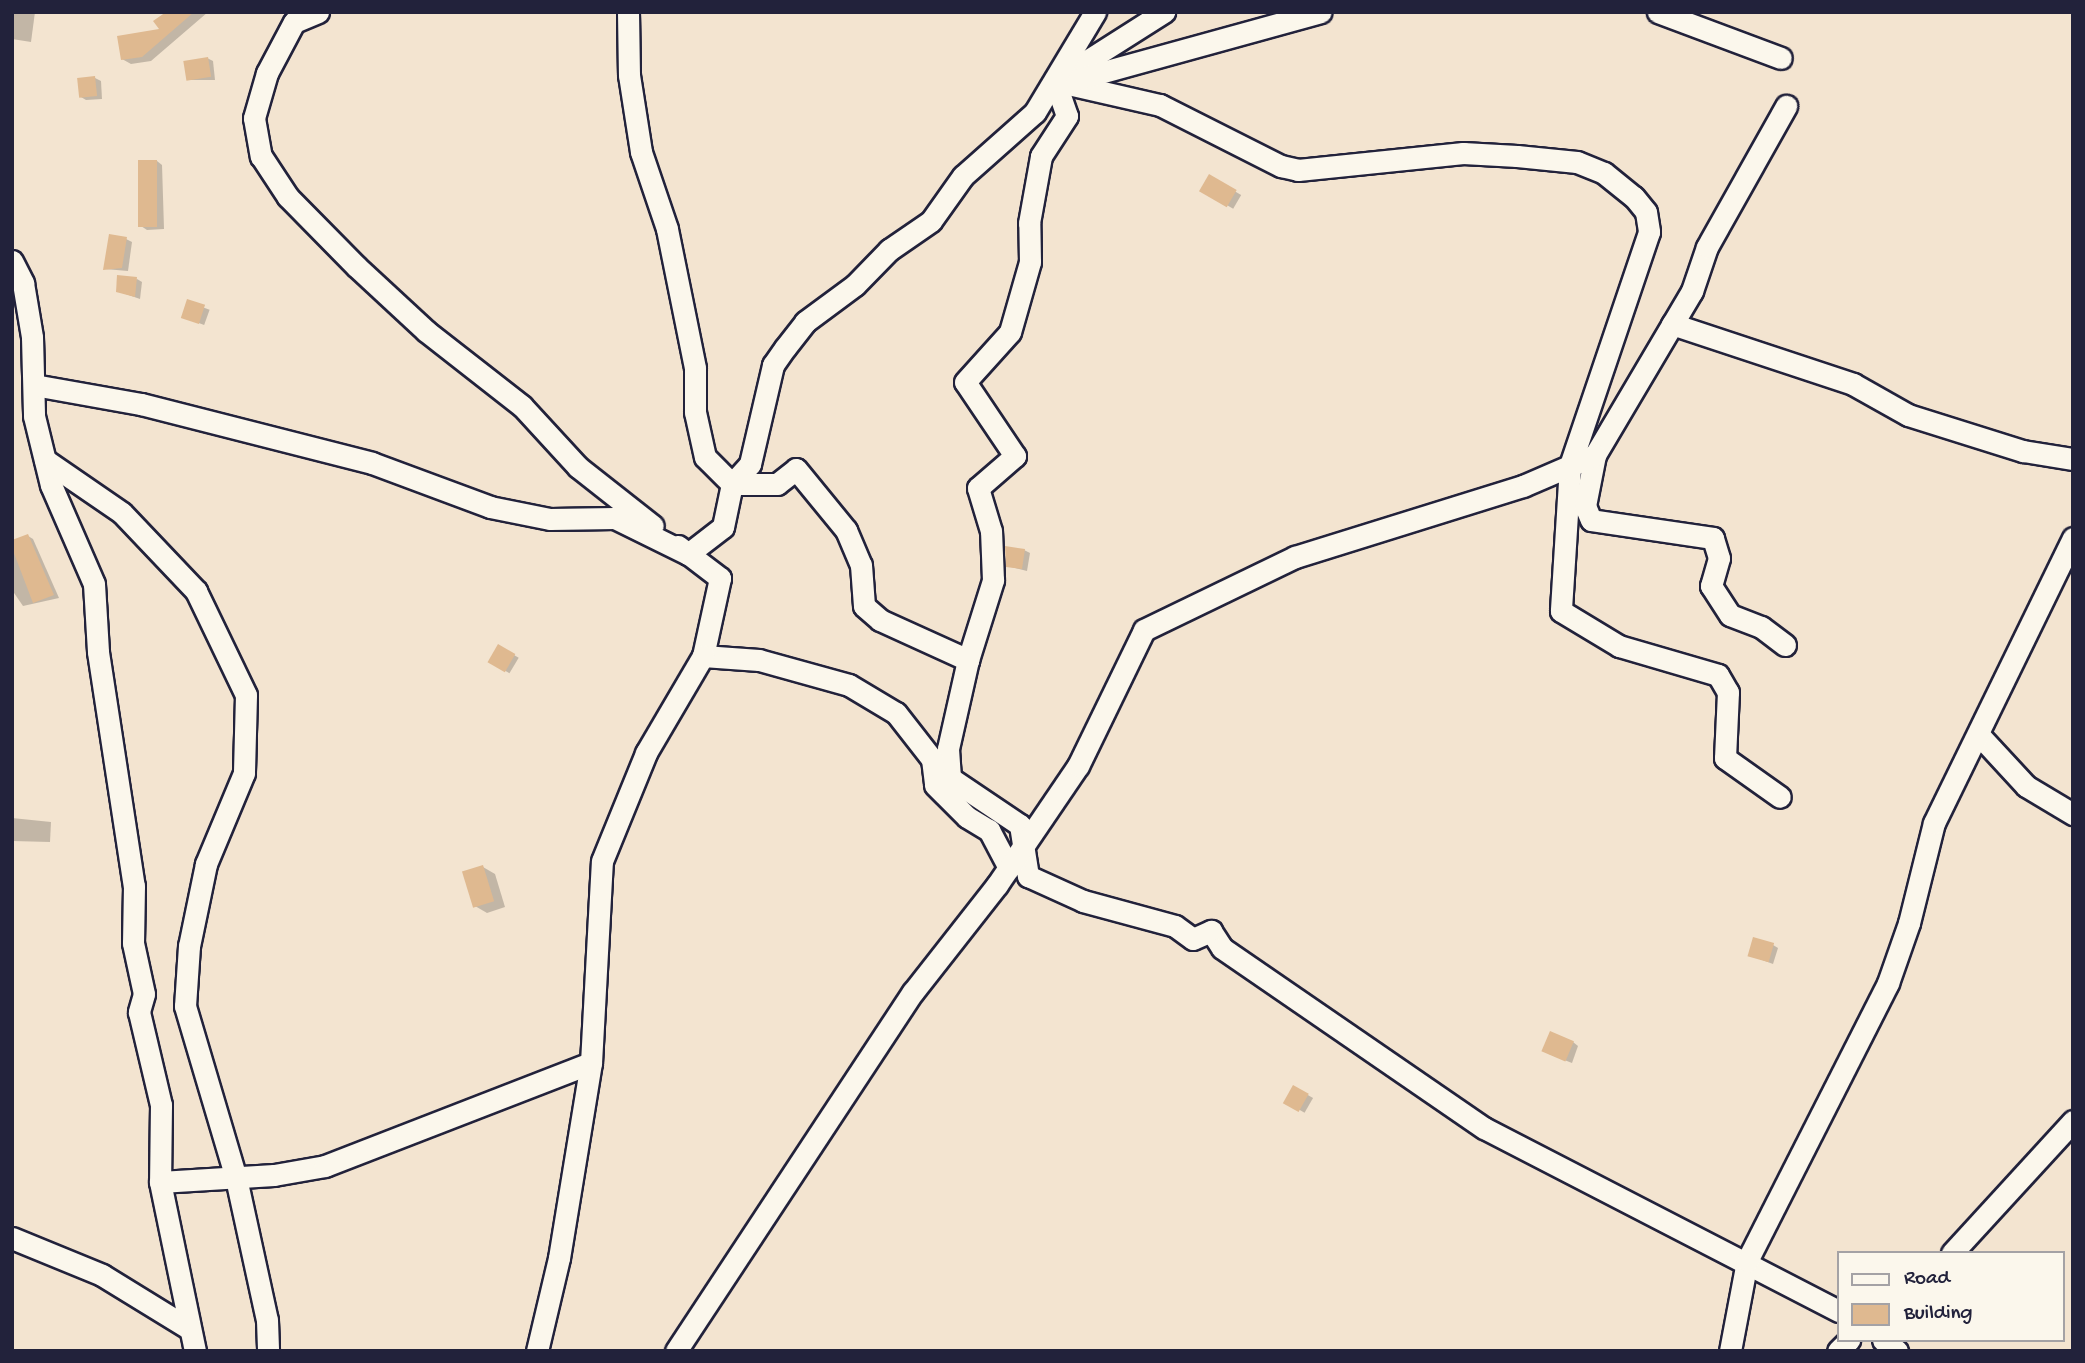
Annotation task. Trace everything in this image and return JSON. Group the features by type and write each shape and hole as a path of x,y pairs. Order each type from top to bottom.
{"street":[{"path":"318,12 294,22 283,36 254,118 261,156 288,197 426,331 522,406 578,467 720,578 703,656 646,753 602,861 591,1063 559,1258 537,1351"},
{"path":"628,12 629,75 641,152 667,229 695,368 695,412 705,457 732,484 777,484 796,470 846,530 861,565 864,606 880,620 968,660"},
{"path":"688,554 723,527 732,484 750,464 773,365 792,339 889,250 931,221 963,176 1035,112 1059,82 1096,12"},
{"path":"1059,82 1164,12"},
{"path":"1059,82 1321,12"},
{"path":"1658,12 1781,58"},
{"path":"1059,82 1160,105 1281,166 1298,170 1463,153 1577,162 1604,173 1646,212 1649,232 1570,466 1561,611 1619,646 1718,675 1728,692 1725,758 1780,797"},
{"path":"1059,82 1068,116 1041,156 1029,223 1030,262 1010,332 965,382 1015,456 978,488 991,531 993,580 968,660 948,749 950,778 1020,825 1028,876 1083,901 1175,926 1193,939 1211,931 1222,948 1484,1128 1746,1261 1836,1310"},
{"path":"1785,645 1761,627 1730,615 1717,596 1711,586 1718,558 1713,538 1591,520 1586,495 1595,455 1692,291 1707,247 1786,106"},
{"path":"12,261 23,282 30,324 34,416 51,485 94,584 98,652 134,886 133,943 144,994 139,1012 161,1105 160,1182 188,1328 195,1351"},
{"path":"1672,324 1853,384 1908,415 2023,451 2073,458"},
{"path":"34,386 141,404 372,463 490,507 550,519 615,518 688,554"},
{"path":"676,1351 913,992 1022,851 1078,766 1144,630 1295,557 1523,486 1595,455"},
{"path":"45,460 121,513 196,590 246,695 244,773 206,864 189,946 185,1006 236,1178 267,1320 268,1351"},
{"path":"1730,1351 1746,1261 1888,983 1909,923 1934,822 1979,735 2014,652 2073,538"},
{"path":"703,656 759,660 849,685 896,713 932,759 935,785 967,817 989,830 1009,868"},
{"path":"1979,735 2026,786 2073,814"},
{"path":"160,1182 236,1178 325,1166 591,1063"},
{"path":"1954,1251 2073,1121"},
{"path":"12,1238 102,1275 188,1328"}],"building":[{"path":"166,12 194,12 142,57 121,60 117,36 159,29 153,21"},
{"path":"208,57 211,77 186,81 183,61"},
{"path":"95,76 97,96 79,98 77,78"},
{"path":"138,160 157,160 157,227 138,227"},
{"path":"1209,174 1237,190 1227,207 1199,191"},
{"path":"109,234 127,237 122,268 103,270"},
{"path":"117,275 137,277 135,297 116,292"},
{"path":"187,299 205,305 199,324 181,318"},
{"path":"28,534 54,595 33,603 12,548 12,540"},
{"path":"1005,546 1025,549 1022,569 1006,567"},
{"path":"498,644 515,654 505,672 488,662"},
{"path":"483,865 494,901 473,908 462,871"},
{"path":"1753,937 1774,943 1769,962 1747,956"},
{"path":"1550,1031 1574,1041 1565,1061 1541,1051"},
{"path":"1293,1085 1309,1094 1299,1112 1283,1103"}]}
